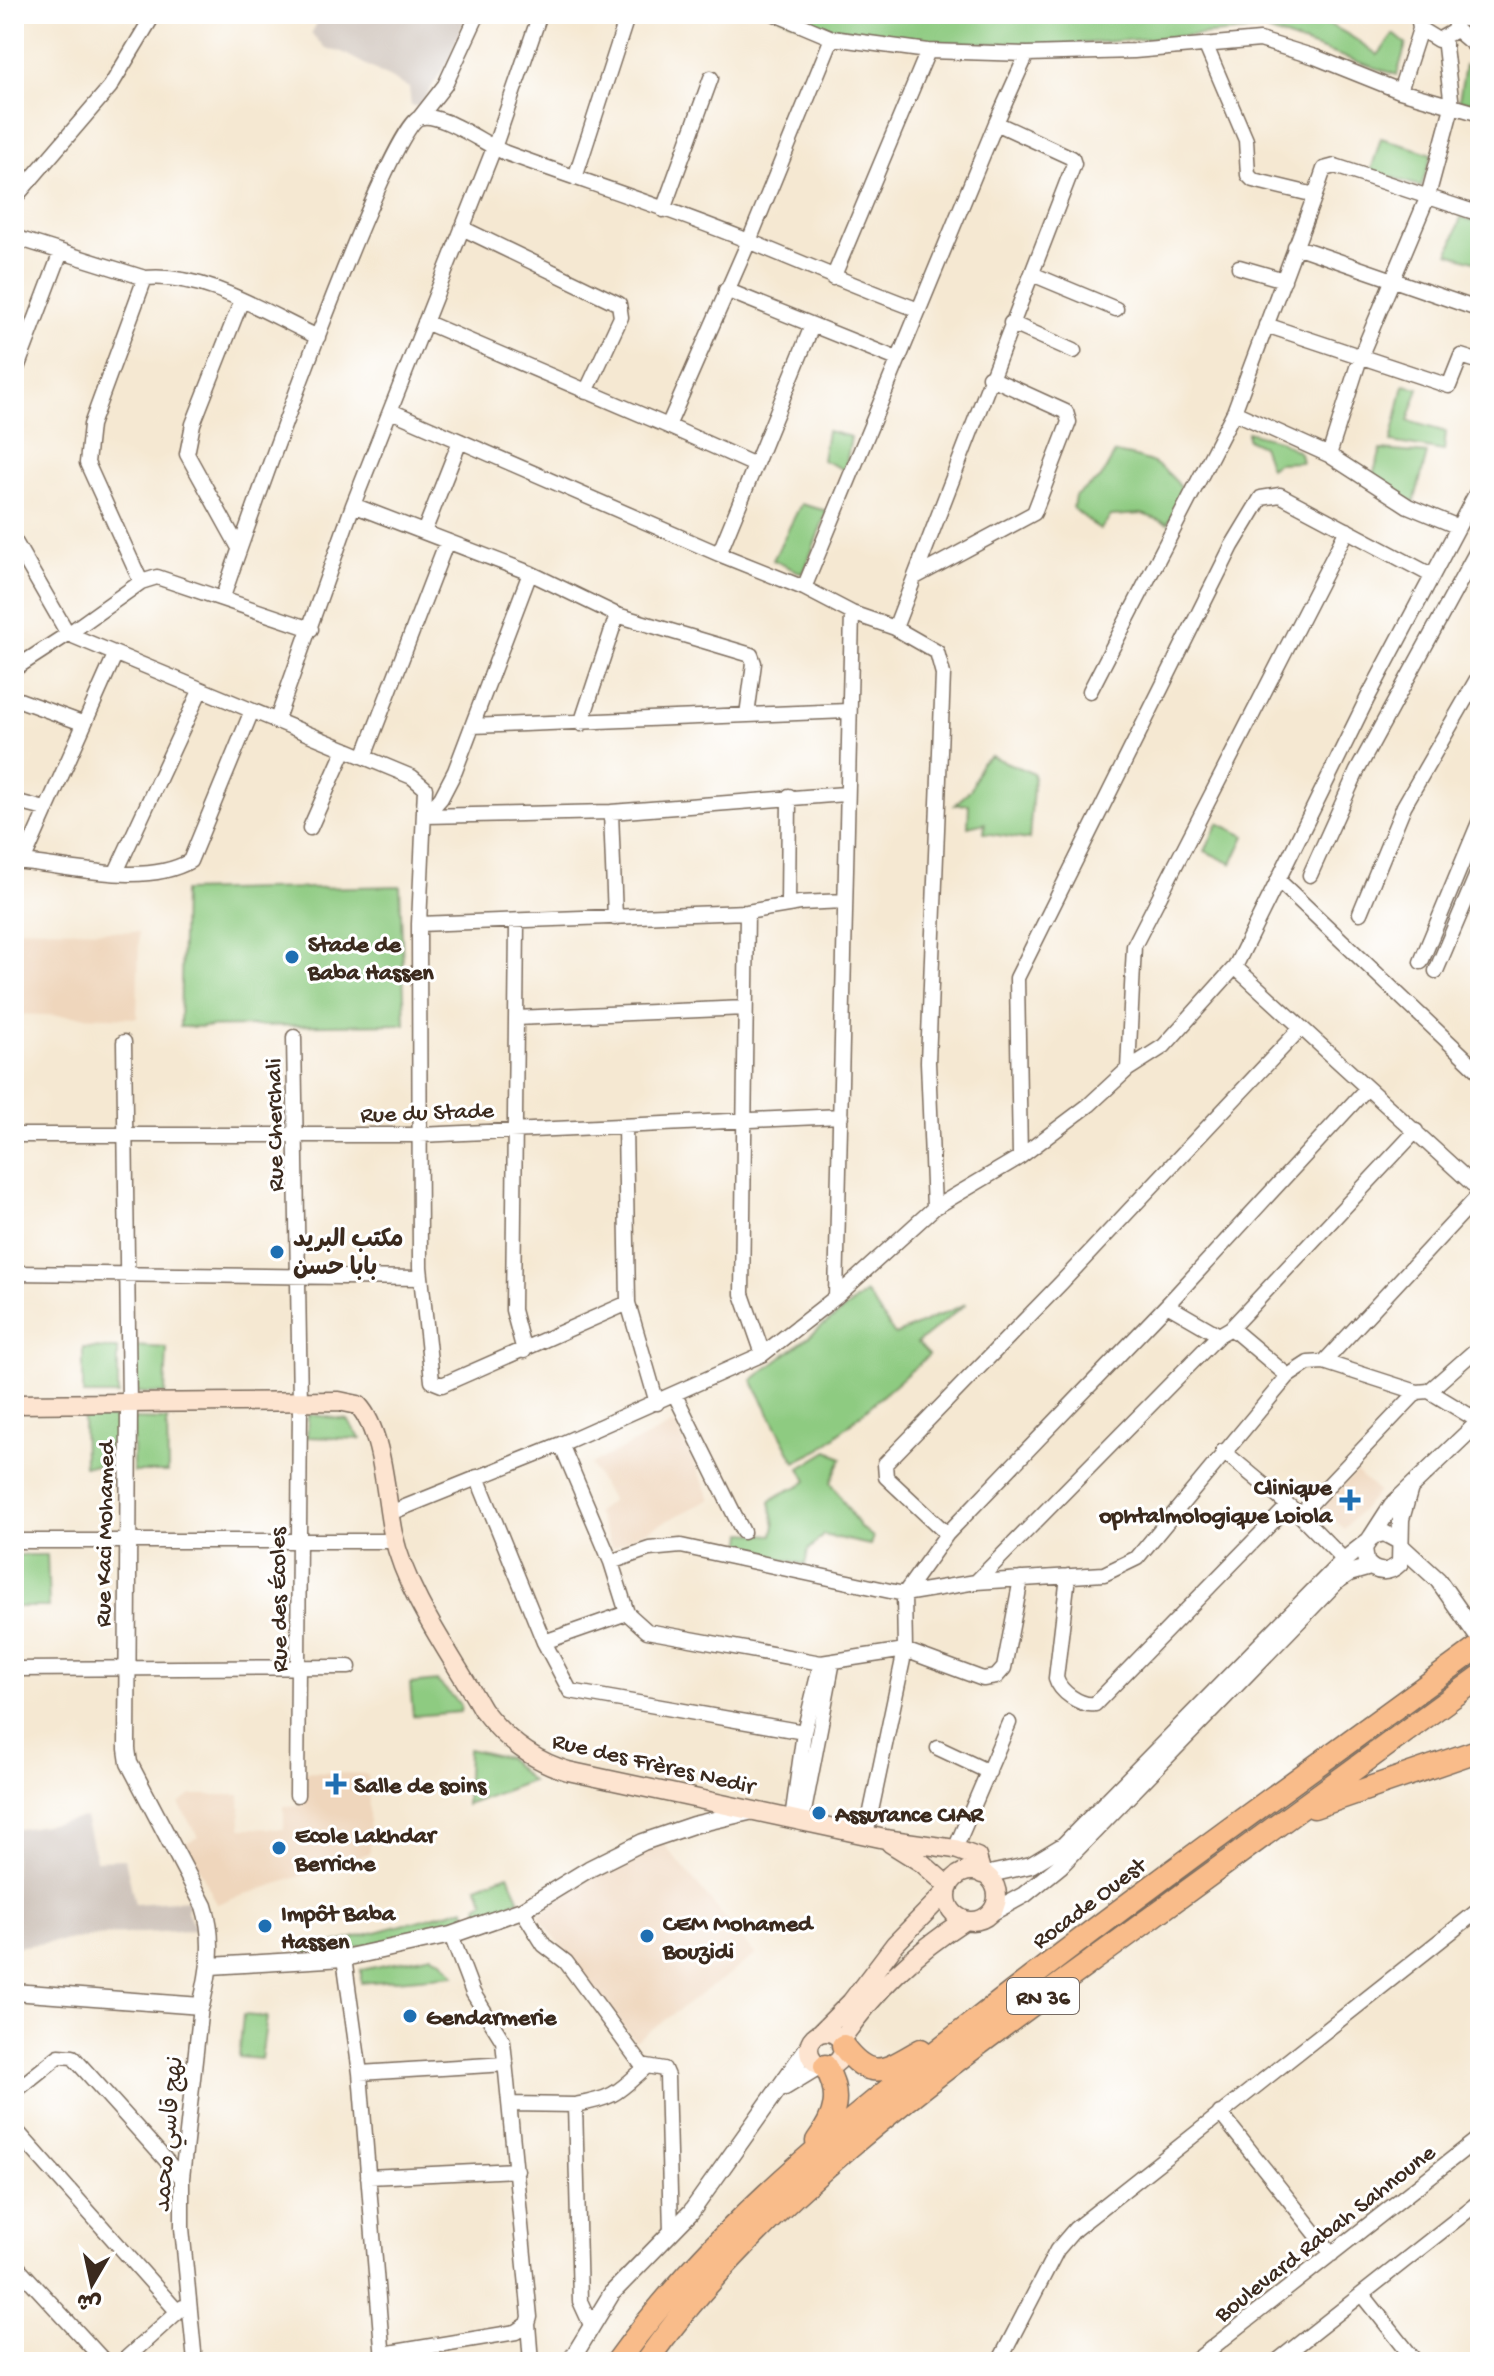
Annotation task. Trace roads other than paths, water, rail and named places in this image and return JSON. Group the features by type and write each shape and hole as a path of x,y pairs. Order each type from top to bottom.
{"highway":[{"name":"Rocade Ouest","path":"617,2362 716,2240 806,2156 1211,1841 1480,1643"},
{"name":"Rocade Ouest","path":"646,2362 757,2232 842,2156 975,2048 1286,1816 1480,1677"},
{"path":"1286,1816 1480,1750"},
{"path":"842,2043 861,2066 876,2071 892,2067 934,2043 952,2040"},
{"path":"806,2156 835,2110 834,2084 823,2066"}],"main road":[{"name":"Rue des Frères Nedir","path":"14,1404 350,1402 366,1414 395,1541 419,1598 482,1709 493,1723 534,1758 568,1771 875,1837 955,1849"},
{"name":"Rue des Frères Nedir","path":"875,1837 922,1863 948,1889"},
{"path":"955,1849 977,1857 983,1875 996,1894 989,1914 965,1920 891,1976 868,2001 842,2043 839,2060 823,2066 813,2060 808,2047 812,2037 851,2002 895,1944 966,1872 983,1875"},
{"path":"948,1889 948,1906 965,1920"},
{"path":"821,2032 833,2032 842,2043"}],"street":[{"path":"14,199 110,87 154,14"},
{"path":"223,597 318,337 388,163 409,125 420,117 445,85 478,14"},
{"path":"276,722 353,505 494,148 540,14"},
{"path":"575,178 628,14"},
{"path":"775,14 832,38 928,51 1027,54 1206,46 1260,40 1315,57 1400,91 1480,114"},
{"path":"1418,18 1431,39 1453,25 1480,21"},
{"path":"1400,91 1418,18"},
{"path":"1453,25 1480,50"},
{"path":"1329,455 1361,355 1428,196 1452,107 1453,25"},
{"path":"668,426 749,241 832,38"},
{"path":"1206,46 1246,140 1248,175 1253,180 1315,195"},
{"path":"833,278 928,51"},
{"path":"804,588 897,359 1027,54"},
{"path":"663,210 711,78"},
{"path":"420,117 434,116 494,148 749,241 833,278 919,310"},
{"path":"895,628 1074,161 996,123"},
{"path":"1090,691 1234,412 1324,169 1335,166 1480,214"},
{"path":"462,228 619,304 621,317 586,392"},
{"path":"14,237 145,278 163,276 213,287 318,337"},
{"path":"1295,246 1480,310"},
{"path":"14,376 61,252"},
{"path":"1239,267 1284,280"},
{"path":"1032,274 1116,309"},
{"path":"141,582 87,463 91,425 145,278"},
{"path":"726,290 897,359"},
{"path":"239,548 187,454 193,424 241,302"},
{"path":"425,322 755,465"},
{"path":"1011,323 1074,351"},
{"path":"1266,325 1449,386 1461,356 1480,362"},
{"path":"719,554 812,326"},
{"path":"915,577 1034,513 1069,422 1066,412 989,377"},
{"path":"391,411 804,588 852,613 895,628 937,652 943,665 928,1062 934,1208"},
{"path":"1234,412 1329,455 1408,506 1456,526"},
{"path":"424,532 460,441"},
{"path":"390,1513 561,1444 763,1354 836,1297 934,1208 1020,1157 1089,1105 1128,1069 1164,1046 1235,967 1431,575 1480,486"},
{"path":"1020,1157 1017,978 1232,546 1261,498 1280,495 1431,575"},
{"path":"353,505 530,573 617,615 751,655 754,663 747,715"},
{"path":"1128,1069 1134,946 1347,530"},
{"path":"14,540 68,634 251,713 412,777 425,788 419,924 421,1278 432,1381 436,1385 524,1351 628,1303"},
{"path":"364,757 447,541"},
{"path":"1310,875 1357,771 1480,545"},
{"path":"425,816 441,798 530,573"},
{"path":"14,669 141,582 157,577 311,629"},
{"path":"836,1297 845,794 852,613"},
{"path":"581,724 617,615"},
{"path":"115,655 18,861 116,872 172,871 190,861 251,713"},
{"path":"1360,913 1404,806 1480,674"},
{"path":"116,872 200,691"},
{"path":"14,698 82,723"},
{"path":"472,726 848,711"},
{"path":"310,828 345,749"},
{"path":"425,816 611,812 845,794"},
{"path":"788,905 789,796"},
{"path":"14,801 45,809"},
{"path":"611,812 615,918"},
{"path":"1421,962 1480,820"},
{"path":"1436,971 1480,867"},
{"path":"1278,880 1480,1072"},
{"path":"419,924 517,923 747,912 845,901"},
{"path":"747,912 742,1294 763,1354"},
{"path":"517,923 513,1310 524,1351"},
{"path":"1235,967 1480,1193 1324,1362"},
{"path":"516,1018 745,1008"},
{"path":"947,1534 886,1477 885,1464 1062,1282 1300,1029"},
{"name":"Rue Cherchali","path":"294,1037 300,1404"},
{"name":"Rue Kaci Mohamed","path":"124,1042 129,1403 125,1671 129,1763 209,1920 211,1966 201,2006"},
{"path":"875,1837 905,1650 904,1594 947,1534 1167,1305 1367,1088"},
{"name":"Rue du Stade","path":"14,1135 420,1135 841,1116"},
{"path":"625,1126 628,1303 657,1403"},
{"path":"976,1582 1225,1331 1416,1131"},
{"path":"14,1273 128,1269 421,1278"},
{"path":"1167,1305 1225,1331 1288,1376"},
{"path":"1068,1576 1056,1678 1058,1685 1077,1700 1095,1704 1294,1511 1423,1392 1480,1346"},
{"path":"611,1562 658,1547 681,1546 904,1594 976,1582 1104,1574 1137,1558 1288,1376 1308,1363 1324,1362 1423,1392 1480,1422 1384,1514 1364,1555 1370,1567"},
{"path":"675,1395 743,1532"},
{"name":"Rue des Écoles","path":"297,1795 300,1404"},
{"path":"561,1444 611,1562 627,1613 647,1631 827,1662 905,1650 983,1679 996,1677 1004,1668 1021,1579"},
{"path":"1223,1451 1294,1511 1344,1560"},
{"path":"477,1477 544,1642 570,1691 804,1732"},
{"path":"989,1914 1034,1888 1061,1865 1337,1581 1349,1573 1370,1567 1387,1572 1395,1569 1403,1556 1403,1509 1410,1488"},
{"path":"983,1875 1031,1865 1064,1845 1344,1560 1370,1539 1390,1534 1401,1544 1438,1580 1480,1643"},
{"path":"14,1541 127,1543 298,1538 395,1541"},
{"path":"1395,1569 1449,1598"},
{"path":"544,1642 627,1613"},
{"path":"797,1820 804,1732 827,1662"},
{"path":"797,1820 827,1662"},
{"path":"14,1669 125,1671 349,1667"},
{"path":"955,1849 1009,1723"},
{"path":"938,1748 989,1772"},
{"path":"693,1825 705,1811 708,1800"},
{"path":"211,1966 344,1958 451,1935 522,1910 603,1862 693,1825 755,1811"},
{"path":"999,2362 1066,2238 1480,1909"},
{"path":"522,1910 544,1945 566,1962 644,2068"},
{"path":"451,1935 473,1993 503,2041 530,2317 531,2362"},
{"path":"344,1958 360,2073 383,2358 516,2332 528,2324"},
{"path":"14,1992 201,2006"},
{"name":"نهج قاسي محمد","path":"195,2362 183,2306 182,2178 201,2006"},
{"path":"570,2362 612,2293 708,2191 808,2047"},
{"path":"14,2092 59,2056 73,2057 182,2178"},
{"path":"360,2073 506,2064"},
{"path":"511,2104 575,2105 604,2100 631,2084 644,2068 656,2066 664,2069 667,2076 671,2233"},
{"path":"774,2096 823,2066"},
{"path":"575,2105 580,2301 591,2325"},
{"path":"1220,2113 1332,2254"},
{"path":"14,2128 183,2306 122,2362"},
{"name":"Boulevard Rabah Sahnoune","path":"1194,2362 1480,2137"},
{"path":"368,2177 517,2170"},
{"path":"1276,2362 1480,2201"},
{"path":"14,2263 105,2362"},
{"path":"1363,2295 1416,2362"}],"place":[{"name":"Stade de Baba Hassen","path":"292,957"},
{"name":"مكتب البريد بابا حسن","path":"277,1252"},
{"name":"Clinique ophtalmologique Loiola","path":"1350,1500"},
{"name":"Salle de soins","path":"336,1784"},
{"name":"Assurance CIAR","path":"819,1813"},
{"name":"Ecole Lakhdar Berriche","path":"279,1848"},
{"name":"Impôt Baba Hassen","path":"265,1926"},
{"name":"CEM Mohamed Bouzidi","path":"647,1936"},
{"name":"Gendarmerie","path":"410,2016"}]}
